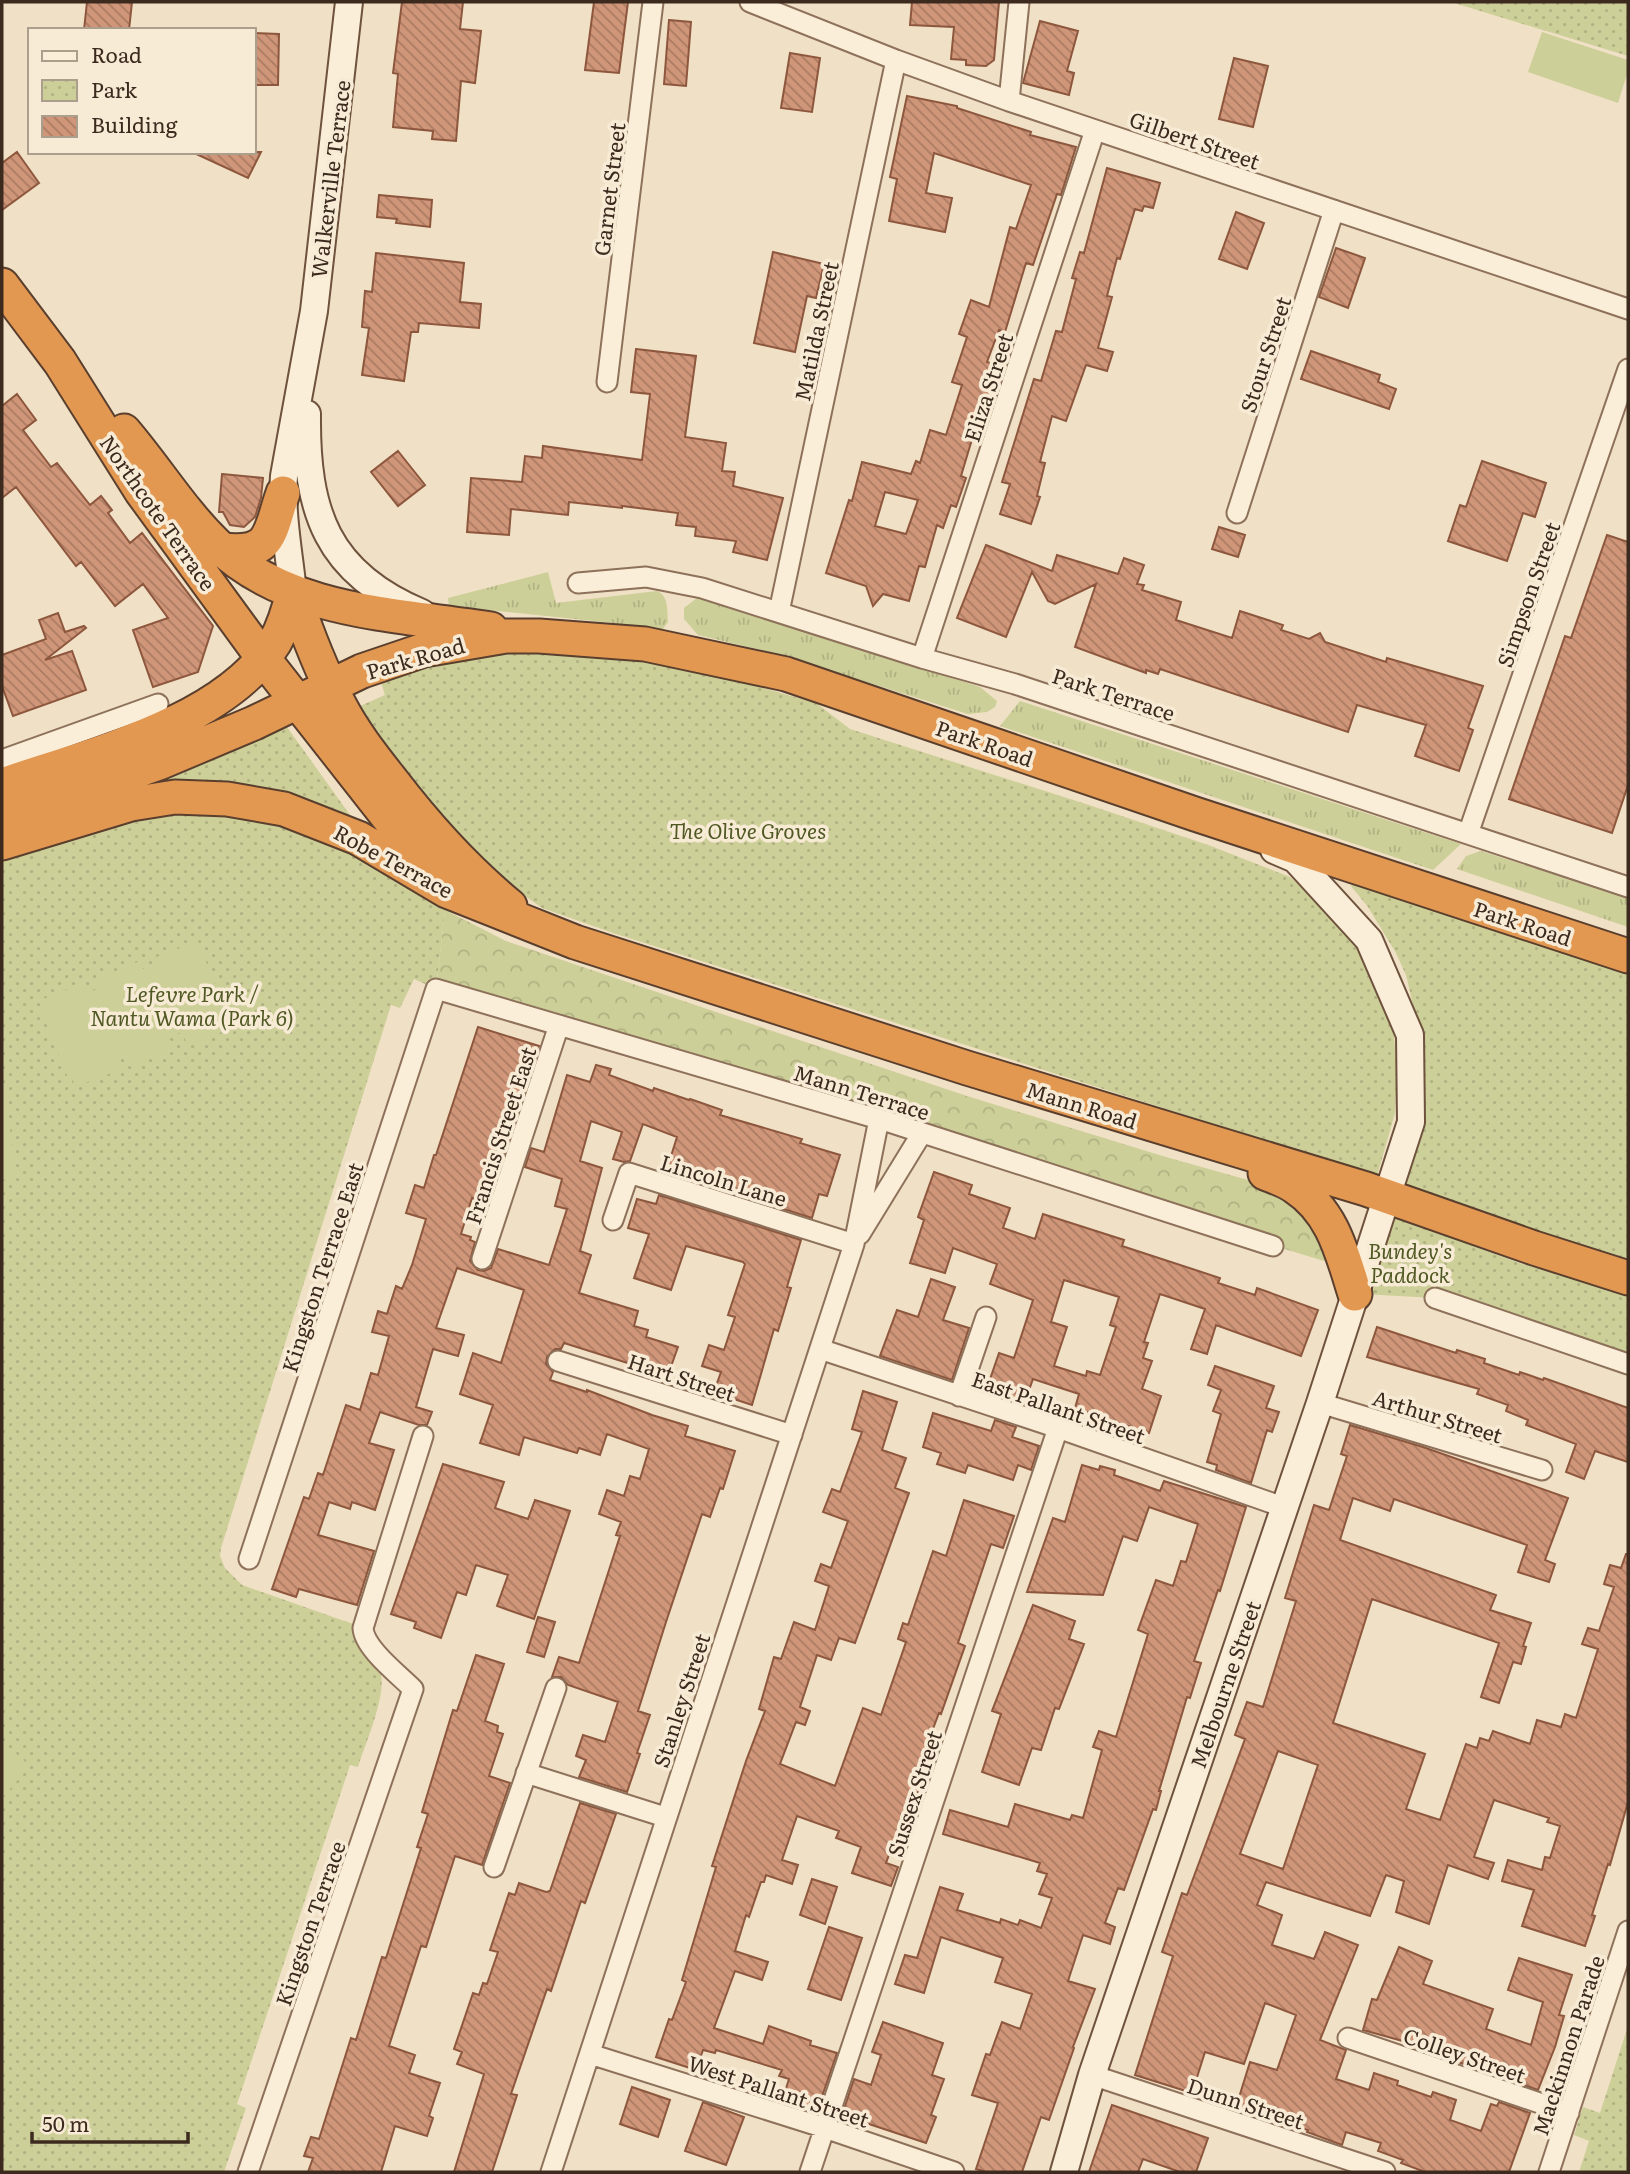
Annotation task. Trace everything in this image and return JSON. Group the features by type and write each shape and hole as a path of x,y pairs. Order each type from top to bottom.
{"highway":[{"name":"Northcote Terrace","path":"2,285 61,362 141,491 263,658 387,816 410,840 464,881 538,927"},
{"name":"Northcote Terrace","path":"61,362 111,415 204,532 246,568 293,592 320,601 373,613 539,636"},
{"path":"223,551 249,551 262,545 268,537 283,493"},
{"path":"2,785 141,737 200,709 233,686 263,658 281,630 293,592"},
{"path":"293,592 330,686 365,746 435,836 477,878 538,927"},
{"name":"Park Road","path":"299,702 370,668 424,650 481,639 539,636 645,644 786,674 1195,814 1628,956"},
{"path":"2,814 159,763 299,702"},
{"name":"Robe Terrace","path":"2,843 152,800 197,797 228,799 284,809 336,828 358,838 447,891 538,927"},
{"name":"Mann Road","path":"538,927 575,942 967,1069 1387,1195 1534,1248 1628,1278"},
{"path":"1172,1131 1295,1186 1319,1208 1337,1235 1355,1294"}],"main road":[{"name":"Walkerville Terrace","path":"293,592 283,493 287,458 307,357 349,2"},
{"name":"Walkerville Terrace","path":"307,357 308,467 312,496 322,523 343,557 365,580 405,606 440,621"},
{"name":"Melbourne Street","path":"1064,2172 1092,2075 1320,1403 1411,1122 1410,1035 1369,940 1295,859 1195,814"}],"street":[{"name":"Garnet Street","path":"607,382 653,2"},
{"name":"Gilbert Street","path":"750,2 1009,101 1628,309"},
{"path":"1009,101 1019,2"},
{"name":"Matilda Street","path":"779,612 896,60"},
{"name":"Eliza Street","path":"922,658 1096,130"},
{"name":"Stour Street","path":"1237,513 1334,210"},
{"name":"Simpson Street","path":"1468,834 1628,369"},
{"name":"Park Terrace","path":"578,583 646,577 702,588 922,658 1015,684 1628,887"},
{"path":"2,760 158,704"},
{"name":"Mann Terrace","path":"436,989 878,1119 1273,1246"},
{"name":"Kingston Terrace East","path":"249,1559 436,989"},
{"name":"Francis Street East","path":"482,1259 559,1025"},
{"name":"Stanley Street","path":"551,2172 854,1244 878,1119"},
{"name":"Stanley Street","path":"854,1244 922,1133"},
{"name":"Lincoln Lane","path":"612,1220 629,1173 854,1244"},
{"path":"1435,1298 1628,1364"},
{"path":"959,1396 986,1317"},
{"name":"East Pallant Street","path":"820,1349 1283,1507"},
{"name":"Hart Street","path":"558,1361 792,1435"},
{"name":"Arthur Street","path":"1320,1403 1542,1470"},
{"name":"Sussex Street","path":"810,2172 1058,1428"},
{"name":"Kingston Terrace","path":"248,2172 413,1689 369,1646 363,1636 363,1628 424,1436"},
{"path":"494,1867 556,1688"},
{"path":"526,1773 665,1817"},
{"name":"Mackinnon Parade","path":"1549,2172 1628,1931"},
{"name":"Colley Street","path":"1348,2038 1569,2113"},
{"name":"West Pallant Street","path":"590,2054 825,2127 954,2172"},
{"name":"Dunn Street","path":"1092,2075 1385,2172"}],"green space":[{"path":"1451,2 1628,2 1628,56"},
{"path":"1542,32 1628,60 1628,71 1618,103 1528,72"},
{"path":"548,572 556,603 657,591 664,596 668,622 662,630 655,632 613,623 449,606 448,598"},
{"path":"697,598 708,598 980,687 997,701 995,707 987,712 968,714 778,654 698,635 684,619 684,608"},
{"name":"The Olive Groves","path":"490,654 640,654 707,672 816,703 850,729 1211,846 1290,877 1330,913 1359,948 1387,1009 1394,1035 1397,1074 1395,1113 1377,1176 613,933 542,908 464,848 361,715 360,706 385,695 381,682 434,665"},
{"path":"1020,701 1461,844 1433,870 1000,726"},
{"path":"287,727 355,822 146,785"},
{"name":"Lefevre Park / Nantu Wama (Park 6)","path":"210,812 280,823 320,836 368,861 445,910 436,989 414,979 400,1008 391,1005 220,1556 225,1568 242,1585 356,1625 360,1648 380,1671 381,1692 375,1719 358,1767 350,1765 237,2104 246,2108 224,2172 2,2172 2,859 154,816"},
{"path":"1481,851 1628,898 1628,927 1457,869 1466,856"},
{"path":"1354,882 1628,965 1628,1270 1398,1186 1420,1035 1406,975 1368,907 1351,886"},
{"path":"445,910 506,941 967,1096 1287,1191 1347,1268 436,989"},
{"path":"198,941 232,1028 188,1046 182,1032 169,1037 174,1049 130,1066 125,1056 116,1060 119,1070 75,1087 72,1077 68,1078 41,1010 45,1008 41,1000 85,982 90,992 99,988 96,979 140,961 143,969 155,964 154,958"},
{"path":"6,1087 15,1179 2,1180 2,1088"},
{"name":"Bundey's Paddock","path":"1387,1214 1522,1264 1574,1270 1628,1288 1628,1355 1435,1298 1362,1294"},
{"path":"2,1741 30,1766 2,1798"},
{"path":"1628,2026 1628,2172 1579,2172 1589,2141 1574,2135 1583,2107 1600,2113"}],"building":[{"path":"87,2 132,2 129,28 84,28"},
{"path":"402,2 463,2 460,29 481,31 475,83 461,81 456,141 432,139 433,131 393,127 398,74 393,73"},
{"path":"594,2 628,2 619,73 585,70"},
{"path":"912,2 999,2 994,60 986,66 966,65 966,60 951,59 954,27 910,25"},
{"path":"669,20 691,22 686,86 664,84"},
{"path":"1040,21 1078,31 1067,71 1074,73 1069,95 1023,83"},
{"path":"256,33 279,34 278,85 256,85"},
{"path":"790,53 820,58 812,112 781,108"},
{"path":"1234,58 1268,66 1253,127 1219,119"},
{"path":"907,96 957,106 1031,132 1030,135 1076,147 1061,195 1057,194 1033,265 1026,263 1005,332 999,330 987,362 1000,366 979,438 973,436 961,476 966,478 956,507 951,505 943,528 937,525 925,567 919,566 909,601 883,594 873,606 866,586 826,573 849,500 852,501 862,462 911,474 916,461 920,463 930,430 946,435 962,385 952,382 967,337 959,334 971,300 989,307 1010,227 1016,229 1031,185 934,153 926,193 952,198 945,232 889,221 897,179 890,177","holes":["885,492 918,500 906,534 875,526"]},
{"path":"17,152 39,183 2,210 2,163"},
{"path":"261,152 248,178 196,154"},
{"path":"1107,168 1160,183 1153,208 1144,206 1142,211 1135,209 1120,259 1117,258 1107,296 1112,297 1098,348 1113,352 1107,371 1086,365 1066,421 1052,416 1040,462 1045,463 1037,496 1040,497 1031,524 1000,514 1010,484 1002,482 1034,379 1041,381 1056,331 1062,332 1076,279 1072,278 1080,252 1084,253"},
{"path":"379,195 432,200 430,227 396,223 397,219 377,217"},
{"path":"1236,212 1264,223 1247,269 1219,259"},
{"path":"1336,248 1365,258 1348,308 1319,297"},
{"path":"773,252 824,264 816,298 807,296 795,352 754,343"},
{"path":"376,253 464,263 460,302 481,304 479,328 419,323 418,332 411,332 404,381 362,375 369,328 362,327 365,291 372,292"},
{"path":"636,349 696,356 685,437 726,443 722,471 735,472 733,486 783,498 767,560 733,552 736,541 695,536 696,527 676,525 678,513 622,506 569,502 568,515 511,509 509,535 467,532 471,478 522,482 525,456 542,458 543,446 642,460 650,394 631,392"},
{"path":"1311,351 1380,375 1378,382 1396,389 1389,409 1301,379"},
{"path":"17,394 36,420 23,430 51,467 57,463 90,505 101,496 112,510 108,513 130,543 142,533 213,626 198,672 153,687 133,630 168,618 143,584 115,606 81,562 76,566 16,487 2,498 2,406"},
{"path":"398,451 425,485 398,506 371,472"},
{"path":"1482,461 1546,483 1535,517 1523,513 1507,561 1448,541 1460,505 1466,507"},
{"path":"222,474 263,478 255,517 244,527 230,525 223,512 219,512"},
{"path":"1219,527 1245,535 1238,557 1212,549"},
{"path":"1607,535 1628,542 1628,785 1612,833 1509,799 1565,636 1571,638"},
{"path":"986,545 1052,571 1057,555 1118,574 1124,558 1144,565 1137,584 1144,585 1142,590 1181,602 1176,620 1232,638 1240,611 1283,625 1281,630 1309,639 1320,633 1325,642 1386,662 1387,658 1483,686 1468,728 1473,730 1459,771 1415,756 1426,725 1357,705 1348,732 1160,669 1158,674 1146,670 1146,673 1075,647 1096,584 1055,604 1048,601 1032,572 1006,637 957,618"},
{"path":"58,613 65,632 84,626 86,628 45,660 72,651 86,690 13,716 2,686 2,655 46,639 39,620"},
{"path":"478,1027 539,1046 488,1203 472,1198 461,1234 471,1237 470,1240 475,1242 470,1261 478,1270 491,1268 498,1249 549,1265 567,1209 555,1206 562,1179 525,1167 531,1148 544,1152 567,1075 590,1082 596,1065 611,1069 609,1075 653,1091 654,1088 722,1110 720,1115 802,1139 800,1143 840,1155 827,1196 819,1194 812,1218 666,1172 677,1137 643,1124 630,1161 613,1159 622,1132 591,1121 580,1161 602,1168 580,1251 591,1255 579,1293 638,1311 634,1326 648,1330 646,1337 678,1347 669,1372 638,1362 637,1366 564,1343 561,1349 555,1349 547,1357 546,1364 553,1372 550,1380 587,1390 688,1426 685,1436 735,1451 723,1489 720,1488 710,1517 702,1514 666,1622 638,1711 650,1715 627,1792 579,1777 586,1760 576,1756 583,1735 605,1742 618,1702 568,1685 561,1677 552,1677 559,1657 579,1663 620,1536 616,1535 621,1522 599,1514 607,1490 624,1496 630,1476 640,1479 649,1449 607,1434 600,1455 579,1448 577,1453 524,1437 519,1455 480,1443 493,1405 460,1394 473,1353 501,1363 524,1290 457,1268 436,1328 464,1335 458,1356 433,1349 416,1407 432,1412 427,1425 419,1425 380,1412 369,1443 394,1450 375,1510 352,1502 350,1509 329,1502 318,1535 374,1551 357,1605 299,1589 296,1597 272,1589 304,1497 309,1499 318,1473 323,1475 346,1405 360,1410 371,1373 378,1375 389,1336 372,1332 378,1311 387,1314 396,1286 402,1289 426,1219 406,1213 415,1185 424,1188"},
{"path":"934,1172 972,1185 969,1194 1010,1208 1003,1228 1035,1239 1043,1214 1124,1240 1122,1246 1220,1278 1218,1283 1255,1295 1257,1288 1318,1310 1301,1356 1216,1325 1207,1354 1191,1349 1205,1309 1160,1294 1144,1342 1148,1343 1143,1358 1152,1361 1142,1389 1161,1396 1149,1433 1075,1408 1079,1394 1033,1379 1024,1404 986,1391 999,1353 1014,1358 1033,1300 990,1284 997,1264 953,1248 945,1273 910,1263 924,1220 918,1217","holes":["1064,1280 1119,1297 1110,1325 1116,1327 1100,1375 1087,1371 1086,1376 1054,1366 1067,1327 1051,1322"]},
{"path":"659,1195 801,1240 787,1287 791,1288 778,1331 774,1329 752,1405 734,1399 733,1403 712,1397 721,1372 702,1366 709,1345 724,1350 735,1317 728,1315 745,1264 686,1246 671,1290 634,1278 649,1234 628,1228 637,1199 656,1204"},
{"path":"931,1279 955,1287 943,1320 969,1328 952,1380 880,1356 897,1310 918,1317"},
{"path":"1377,1327 1456,1353 1457,1350 1485,1359 1484,1363 1519,1375 1520,1372 1543,1380 1544,1378 1628,1408 1628,1462 1595,1451 1584,1479 1566,1472 1576,1444 1526,1425 1528,1420 1506,1411 1508,1405 1477,1394 1479,1389 1367,1357"},
{"path":"1215,1366 1274,1386 1266,1408 1279,1412 1272,1432 1267,1430 1251,1483 1216,1470 1217,1465 1207,1462 1221,1414 1213,1411 1221,1390 1208,1385"},
{"path":"863,1391 897,1402 882,1450 906,1458 895,1488 909,1493 855,1643 839,1638 831,1660 817,1655 800,1707 810,1711 805,1725 796,1722 780,1764 835,1786 863,1708 881,1715 906,1642 898,1639 903,1623 908,1625 933,1551 946,1556 964,1500 1014,1516 1003,1548 991,1544 958,1643 965,1646 920,1763 927,1766 907,1825 901,1823 886,1863 898,1867 891,1886 852,1873 861,1847 836,1838 839,1831 797,1816 782,1860 798,1865 792,1884 766,1875 749,1917 746,1915 735,1951 768,1962 762,1980 735,1971 714,2028 763,2044 769,2026 811,2041 810,2045 837,2053 817,2111 782,2101 789,2079 779,2076 782,2070 716,2050 715,2053 703,2050 696,2070 656,2057 686,1982 682,1980 716,1867 712,1866 765,1711 759,1709 774,1657 781,1659 794,1622 815,1630 829,1586 815,1581 821,1564 831,1568 848,1521 823,1512 832,1489 840,1492 862,1432 852,1429"},
{"path":"933,1413 991,1431 995,1420 1016,1427 1012,1437 1039,1446 1031,1470 1018,1465 1013,1480 968,1465 965,1473 937,1464 941,1453 923,1447"},
{"path":"1350,1425 1423,1447 1568,1498 1545,1560 1555,1564 1549,1582 1518,1572 1527,1545 1394,1499 1390,1511 1353,1498 1340,1540 1496,1595 1490,1610 1531,1623 1523,1646 1526,1647 1521,1664 1513,1662 1499,1703 1481,1697 1499,1643 1372,1599 1333,1723 1425,1754 1406,1809 1440,1820 1466,1744 1477,1748 1480,1738 1489,1741 1493,1731 1530,1744 1537,1720 1561,1727 1565,1714 1576,1718 1598,1649 1582,1644 1588,1628 1599,1631 1614,1587 1604,1584 1610,1565 1621,1568 1628,1554 1628,1802 1592,1915 1595,1916 1585,1946 1522,1926 1534,1890 1502,1881 1508,1860 1542,1870 1545,1857 1550,1858 1560,1826 1547,1822 1549,1818 1494,1800 1474,1857 1494,1863 1488,1879 1448,1865 1429,1924 1396,1912 1404,1881 1386,1875 1370,1916 1266,1882 1257,1905 1282,1915 1272,1945 1314,1959 1325,1932 1358,1945 1320,2040 1346,2050 1336,2079 1369,2090 1374,2073 1398,2081 1397,2085 1431,2097 1433,2092 1456,2100 1450,2120 1481,2131 1491,2104 1497,2106 1499,2102 1530,2113 1509,2172 1425,2172 1378,2151 1381,2143 1346,2132 1342,2145 1307,2132 1308,2130 1236,2107 1250,2062 1277,2070 1296,2015 1265,2003 1244,2064 1205,2052 1192,2093 1135,2075 1173,1956 1162,1952 1182,1893 1187,1895 1245,1739 1235,1735 1247,1702 1263,1707 1296,1601 1285,1598 1314,1505 1329,1510 1347,1456 1341,1454","holes":["1278,1751 1318,1765 1283,1869 1240,1854"]},
{"path":"443,1464 504,1482 495,1508 528,1519 535,1500 570,1511 534,1619 497,1606 508,1575 476,1565 466,1595 457,1592 441,1638 414,1628 416,1622 391,1614"},
{"path":"1082,1465 1099,1470 1100,1466 1115,1470 1114,1475 1160,1491 1164,1481 1246,1507 1220,1591 1218,1590 1194,1661 1201,1663 1190,1698 1187,1697 1159,1791 1156,1810 1153,1809 1124,1890 1118,1888 1105,1923 1115,1927 1110,1944 1083,1935 1068,1981 1095,1989 1049,2120 1041,2117 1022,2172 986,2172 976,2169 998,2103 972,2095 986,2054 990,2055 1002,2022 1020,2029 1032,1994 995,1982 1003,1958 941,1937 924,1993 895,1984 905,1955 917,1958 940,1887 963,1894 957,1910 1000,1923 1001,1919 1018,1925 1020,1920 1041,1928 1052,1898 1039,1894 1047,1874 1037,1871 1040,1863 943,1834 950,1810 1008,1827 1015,1804 1070,1820 1072,1815 1083,1818 1102,1750 1093,1747 1099,1731 1116,1737 1148,1634 1138,1630 1156,1580 1173,1586 1181,1561 1186,1562 1198,1524 1149,1507 1137,1541 1123,1536 1103,1595 1027,1592 1053,1518 1065,1522"},
{"path":"1033,1605 1075,1621 1069,1639 1084,1644 1059,1709 1055,1708 1041,1750 1032,1748 1019,1785 982,1772 1001,1714 992,1711"},
{"path":"538,1617 555,1622 544,1657 527,1652"},
{"path":"476,1655 504,1664 485,1721 498,1726 497,1732 503,1734 489,1776 510,1783 482,1865 455,1856 426,1947 421,1946 389,2046 415,2055 409,2073 440,2083 429,2116 433,2118 427,2136 395,2126 381,2172 308,2172 313,2158 304,2156 311,2137 319,2139 351,2038 356,2040 382,1957 386,1958 421,1848 417,1847 428,1814 422,1812 453,1710 457,1711"},
{"path":"580,1803 616,1814 585,1903 581,1901 551,1991 547,1989 511,2094 517,2095 492,2172 454,2172 484,2074 457,2064 462,2052 454,2049 473,1993 479,1995 483,1983 487,1984 498,1952 490,1950 509,1893 515,1895 519,1883 550,1891"},
{"path":"812,1879 837,1887 825,1924 800,1915"},
{"path":"829,1927 862,1938 841,2000 808,1989"},
{"path":"1399,1947 1432,1961 1423,1984 1493,2009 1486,2029 1531,2045 1543,2002 1508,1990 1519,1958 1572,1975 1559,2015 1564,2016 1555,2047 1538,2090 1507,2079 1509,2073 1475,2061 1473,2067 1416,2048 1417,2045 1363,2030 1372,1999 1377,2000"},
{"path":"883,2022 943,2043 932,2075 944,2079 931,2115 936,2117 926,2143 842,2115 854,2079 871,2085 881,2055 872,2052"},
{"path":"632,2087 670,2100 658,2137 620,2124"},
{"path":"703,2102 744,2117 726,2165 685,2151"},
{"path":"1112,2105 1208,2138 1196,2172 1180,2172 1143,2159 1138,2172 1089,2172"}]}
